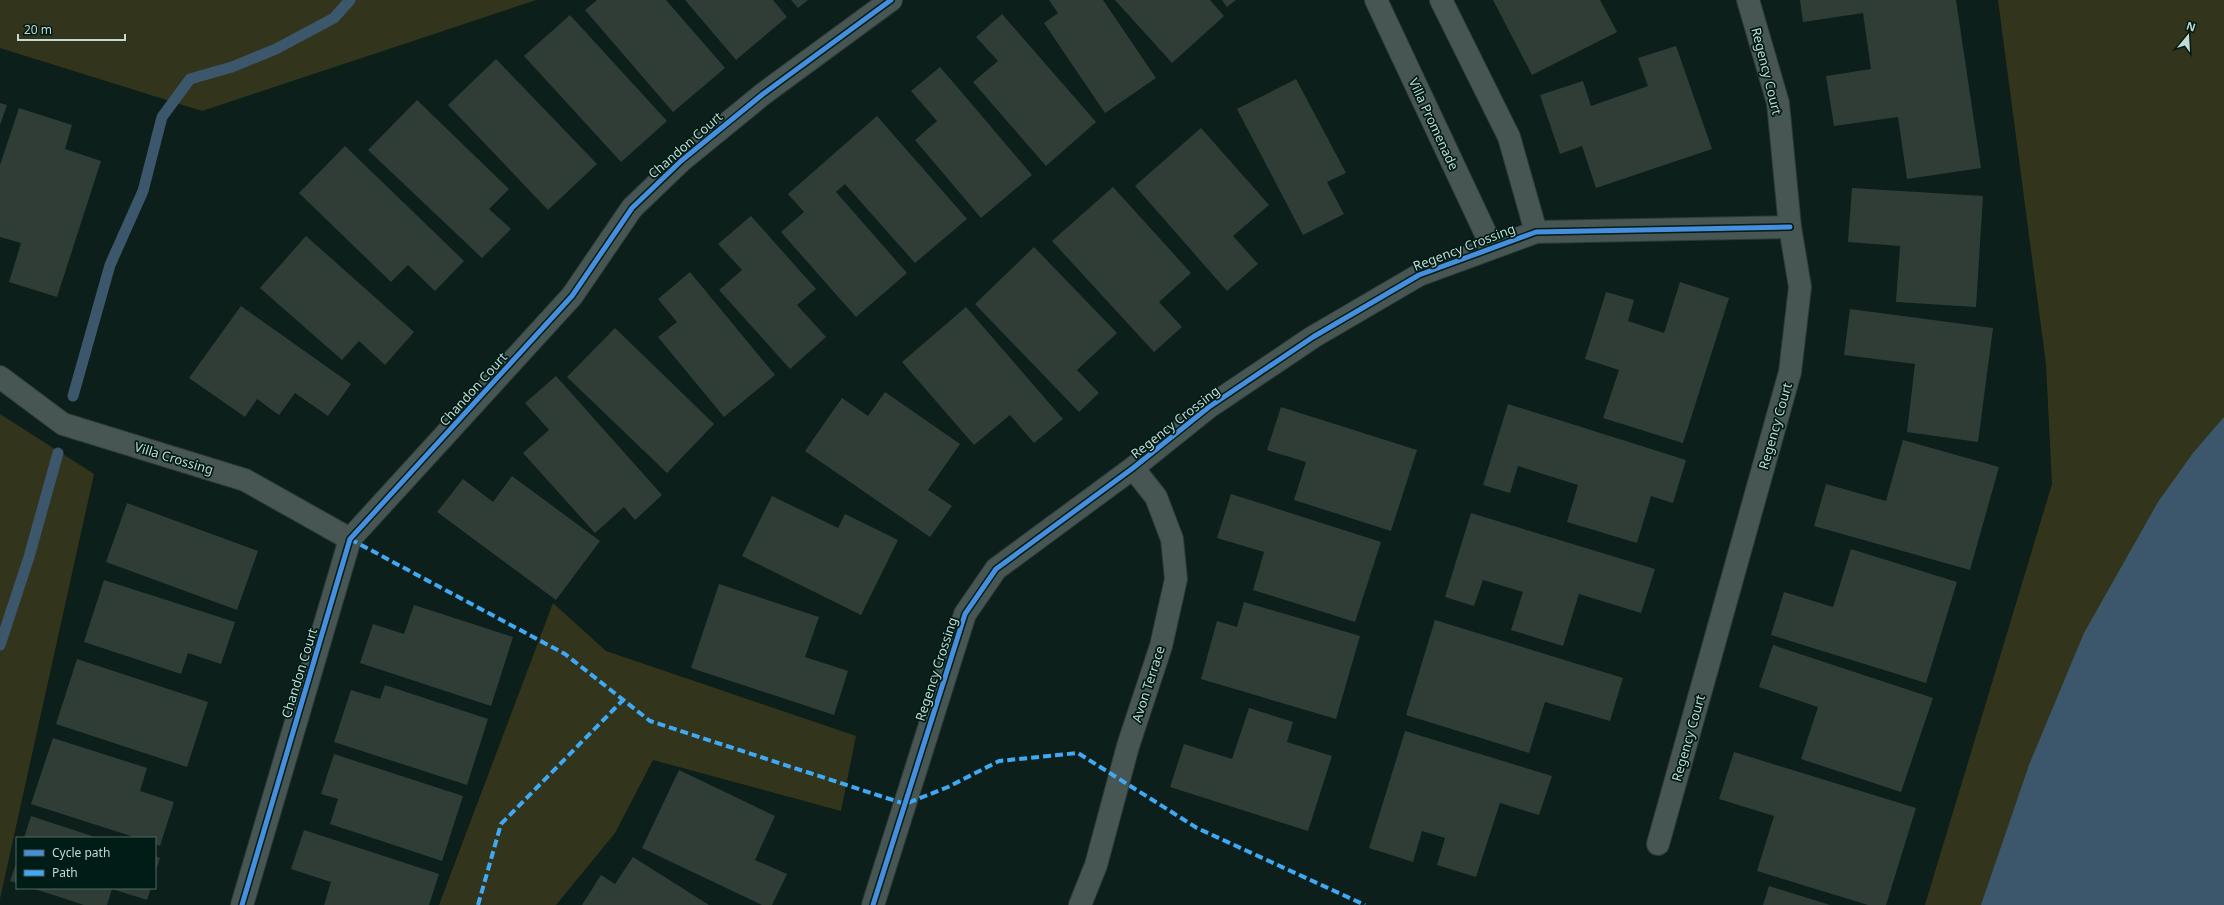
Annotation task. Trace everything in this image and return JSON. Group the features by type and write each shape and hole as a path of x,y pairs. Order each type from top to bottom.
{"street":[{"name":"Chandon Court","path":"242,905 350,540 572,296 632,208 681,160 763,94 891,0"},
{"name":"Villa Promenade","path":"1376,0 1492,247"},
{"path":"1440,0 1509,137 1536,232"},
{"name":"Regency Court","path":"1658,844 1790,372 1800,287 1790,227 1778,103 1748,0"},
{"name":"Regency Crossing","path":"873,905 965,614 996,569 1133,468 1209,407 1313,337 1419,275 1536,232 1790,227"},
{"name":"Villa Crossing","path":"0,377 63,424 245,480 350,540"},
{"name":"Avon Terrace","path":"1080,905 1096,866 1128,746 1161,646 1176,579 1172,539 1167,525 1156,497 1133,468"}],"green space":[{"path":"0,0 536,0 202,111 0,48"},
{"path":"1998,0 2224,0 2224,905 1925,905 2052,484 2046,364"},
{"path":"0,414 94,474 0,899"},
{"path":"553,603 606,651 856,736 841,811 653,760 615,833 556,905 439,905"}],"water":[{"path":"2224,417 2224,905 1981,905 2029,765 2084,633 2158,502 2193,453"}],"building":[{"path":"597,0 666,0 725,68 673,112 585,10"},
{"path":"685,0 773,0 787,17 736,60"},
{"path":"791,0 808,0 798,8"},
{"path":"1049,0 1103,0 1156,78 1105,113 1044,23 1058,13"},
{"path":"1115,0 1210,0 1224,16 1172,63"},
{"path":"1222,0 1236,0 1227,7"},
{"path":"1493,0 1600,0 1617,32 1532,75"},
{"path":"1800,0 1956,0 1981,168 1907,179 1898,117 1834,126 1826,76 1871,69 1863,13 1803,22"},
{"path":"1002,14 1096,122 1046,166 973,82 998,61 976,37"},
{"path":"570,15 667,121 621,162 524,56"},
{"path":"1676,46 1712,149 1596,188 1582,146 1560,154 1540,95 1583,81 1591,106 1648,86 1638,58"},
{"path":"496,59 597,164 548,210 448,105"},
{"path":"940,67 1032,175 981,218 915,140 937,121 911,91"},
{"path":"1296,79 1346,173 1327,182 1344,214 1303,235 1237,109"},
{"path":"417,100 509,189 489,209 511,229 482,258 368,150"},
{"path":"0,103 7,105 0,125"},
{"path":"19,108 72,125 65,149 101,161 57,297 9,282 21,243 0,237 0,165"},
{"path":"877,116 967,219 915,263 845,184 836,192 907,273 856,317 781,232 804,212 788,194"},
{"path":"1201,128 1269,205 1233,236 1258,264 1227,291 1135,186"},
{"path":"345,146 464,261 435,291 408,265 391,282 299,193"},
{"path":"1113,187 1191,273 1159,302 1182,327 1154,352 1052,241"},
{"path":"1852,188 1983,196 1976,307 1896,302 1900,246 1848,242"},
{"path":"751,216 816,289 797,305 826,337 790,369 719,290 742,270 718,244"},
{"path":"306,236 414,332 385,365 359,341 342,360 260,288"},
{"path":"1034,247 1117,333 1077,370 1099,393 1079,412 975,304"},
{"path":"690,272 775,375 724,417 658,337 677,322 658,299"},
{"path":"1680,282 1729,298 1683,443 1603,418 1619,370 1585,359 1606,292 1634,300 1628,321 1664,333"},
{"path":"241,306 351,384 328,416 295,393 279,415 257,399 245,417 189,378"},
{"path":"966,307 1063,419 1034,443 1010,415 974,445 902,362"},
{"path":"1850,309 1993,328 1978,442 1907,432 1915,364 1844,355"},
{"path":"615,328 714,424 667,473 567,377"},
{"path":"556,376 662,495 635,520 624,507 595,533 523,453 549,430 525,403"},
{"path":"885,392 960,444 928,490 952,506 930,537 805,451 842,398 868,416"},
{"path":"1508,404 1686,460 1673,503 1651,496 1637,543 1567,522 1578,485 1518,466 1510,493 1483,485"},
{"path":"1281,407 1417,450 1391,531 1294,500 1306,462 1267,450"},
{"path":"1903,440 1999,467 1970,570 1814,526 1826,484 1886,501"},
{"path":"512,476 600,541 556,600 437,512 463,479 493,502"},
{"path":"1231,494 1381,542 1355,622 1253,590 1264,552 1217,538"},
{"path":"772,496 838,528 845,514 898,540 861,615 742,556"},
{"path":"127,503 258,551 237,610 106,562"},
{"path":"1471,513 1655,569 1641,613 1579,594 1563,646 1511,630 1523,592 1483,580 1474,606 1445,597"},
{"path":"1851,549 1957,582 1926,683 1771,635 1784,592 1833,607"},
{"path":"104,580 235,622 221,664 188,653 181,674 84,642"},
{"path":"719,584 819,617 805,657 848,671 834,715 691,668"},
{"path":"1244,602 1360,636 1336,719 1201,679 1217,621 1237,627"},
{"path":"414,605 513,637 491,706 360,663 373,624 404,634"},
{"path":"1435,620 1623,678 1610,721 1545,702 1529,753 1406,715"},
{"path":"1773,645 1933,698 1901,792 1801,759 1818,707 1759,687"},
{"path":"77,659 208,702 187,767 56,724"},
{"path":"385,685 488,719 467,785 334,742 351,690 380,699"},
{"path":"1249,708 1293,722 1287,742 1332,756 1308,831 1170,787 1184,744 1232,759"},
{"path":"1405,731 1552,776 1539,815 1500,803 1476,877 1437,865 1445,838 1422,831 1413,862 1369,848"},
{"path":"53,738 147,768 140,791 174,802 160,846 156,844 156,837 134,837 31,804"},
{"path":"1734,752 1916,808 1886,905 1868,905 1757,871 1774,816 1719,799"},
{"path":"334,754 463,796 442,861 330,824 338,799 321,794"},
{"path":"679,770 775,816 755,860 787,874 772,905 762,905 642,848"},
{"path":"31,816 95,837 24,837"},
{"path":"304,830 439,874 429,905 324,905 331,882 291,869"},
{"path":"156,856 160,858 156,870"},
{"path":"633,857 709,905 582,905 601,875 615,884"},
{"path":"16,864 16,883 10,881"},
{"path":"1769,886 1830,905 1763,905"},
{"path":"35,889 112,889 107,905 84,905"},
{"path":"112,889 151,889 147,900"}],"waterway":[{"path":"73,396 110,265 143,191 162,117 190,79 232,67 276,49 334,18 350,0"},
{"path":"0,645 29,557 58,453"}],"marked path":[{"path":"350,539 565,654 650,721 905,804 948,787 999,761 1078,753 1197,828 1365,905"},
{"path":"478,905 501,824 623,700"}],"cycle path":[{"path":"242,905 350,539 572,296 632,208 681,161 763,94 891,0"},
{"path":"873,905 965,614 996,569 1133,468 1209,407 1313,337 1419,275 1536,232 1790,227"}]}
